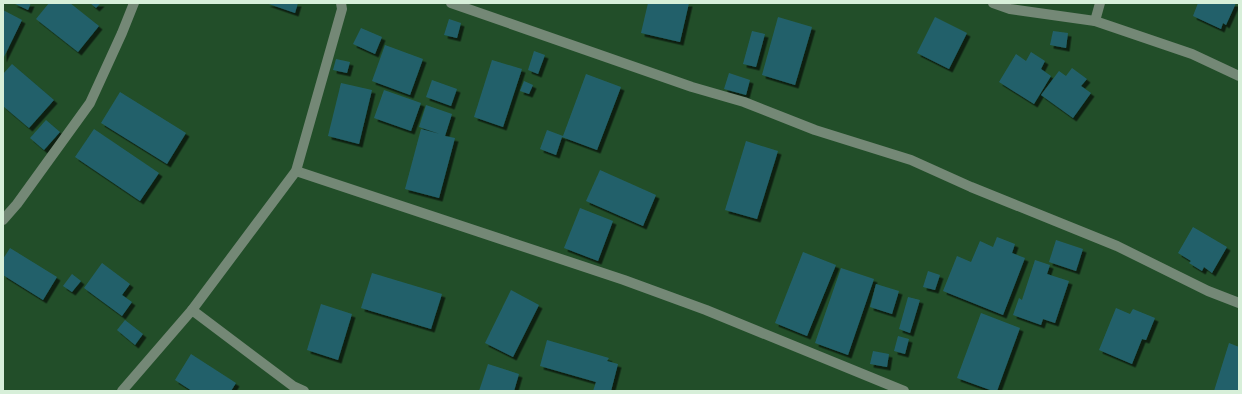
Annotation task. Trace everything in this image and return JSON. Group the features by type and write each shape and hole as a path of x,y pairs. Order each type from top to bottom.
{"street":[{"path":"3,220 17,204 90,103 134,3"},
{"path":"122,391 192,310 296,171 342,9 341,3"},
{"path":"451,3 692,87 744,102 815,130 911,160 971,187 1117,246 1208,291 1239,303"},
{"path":"993,3 1010,9 1095,21 1192,54 1239,76"},
{"path":"1095,21 1100,3"},
{"path":"296,171 624,280 706,310 904,391"},
{"path":"192,310 293,386 304,391"}],"building":[{"path":"13,3 31,3 28,10"},
{"path":"49,3 70,3 99,26 78,52 36,19"},
{"path":"90,3 101,3 96,8"},
{"path":"266,3 298,3 295,13"},
{"path":"648,3 689,3 680,42 641,33"},
{"path":"1198,3 1236,3 1226,25 1223,23 1221,29 1193,16"},
{"path":"3,10 22,20 3,59"},
{"path":"778,17 812,27 795,85 762,75"},
{"path":"935,17 967,33 949,69 917,53"},
{"path":"449,19 461,23 457,38 444,35"},
{"path":"361,28 382,37 375,54 353,44"},
{"path":"752,31 765,34 756,67 743,64"},
{"path":"1053,31 1068,33 1066,48 1050,45"},
{"path":"385,45 423,59 410,95 372,81"},
{"path":"534,51 545,55 538,74 528,70"},
{"path":"1031,52 1045,61 1041,69 1051,76 1034,104 999,82 1016,54 1026,61"},
{"path":"336,59 350,62 347,73 333,70"},
{"path":"492,60 522,69 503,127 474,117"},
{"path":"12,64 54,100 29,128 3,106 3,74"},
{"path":"1072,68 1087,79 1081,86 1091,93 1073,118 1041,95 1059,71 1066,76"},
{"path":"729,73 750,80 746,95 724,89"},
{"path":"586,74 621,87 597,150 562,137 556,155 540,149 547,130 563,136"},
{"path":"432,80 457,89 451,106 426,97"},
{"path":"524,81 533,85 529,94 520,91"},
{"path":"341,83 372,90 359,144 328,136"},
{"path":"384,90 421,103 411,131 374,118"},
{"path":"120,92 186,133 167,164 101,123"},
{"path":"426,105 452,114 445,136 455,138 439,198 405,189 421,129 440,134 419,127"},
{"path":"46,120 60,132 44,150 30,138"},
{"path":"94,129 159,173 140,201 75,157"},
{"path":"746,141 778,151 757,219 725,210"},
{"path":"600,170 656,195 643,226 586,201"},
{"path":"580,208 613,221 598,261 564,248"},
{"path":"1193,227 1227,247 1212,273 1204,267 1202,271 1189,263 1191,261 1178,253"},
{"path":"997,237 1015,244 1012,253 1025,258 1003,315 943,291 957,256 971,262 980,241 993,247"},
{"path":"1056,240 1083,249 1076,271 1049,262"},
{"path":"10,248 57,277 43,300 3,275 3,259"},
{"path":"803,252 836,265 807,336 775,323"},
{"path":"1035,260 1050,265 1047,274 1069,281 1055,323 1043,319 1041,325 1013,315 1019,298 1022,300"},
{"path":"102,263 130,284 122,295 132,302 122,316 84,288"},
{"path":"841,268 874,279 848,355 815,343"},
{"path":"928,271 940,275 935,290 923,287"},
{"path":"372,273 442,294 431,329 361,308"},
{"path":"72,274 81,281 72,292 63,286"},
{"path":"876,284 899,291 892,314 870,307"},
{"path":"511,290 539,305 513,357 485,343"},
{"path":"908,297 920,300 910,333 899,329"},
{"path":"321,304 352,314 338,360 307,350"},
{"path":"1116,308 1130,314 1133,309 1155,318 1146,340 1142,339 1132,364 1099,350"},
{"path":"981,313 1020,328 997,391 993,391 957,378"},
{"path":"125,320 143,334 135,345 117,330"},
{"path":"898,336 909,339 905,354 894,351"},
{"path":"547,340 609,358 607,361 618,364 611,391 593,391 596,382 540,366"},
{"path":"1229,343 1239,347 1239,391 1214,391"},
{"path":"873,351 889,354 887,367 870,364"},
{"path":"191,354 236,383 231,391 192,391 175,380"},
{"path":"488,364 519,374 514,391 479,391"}]}
